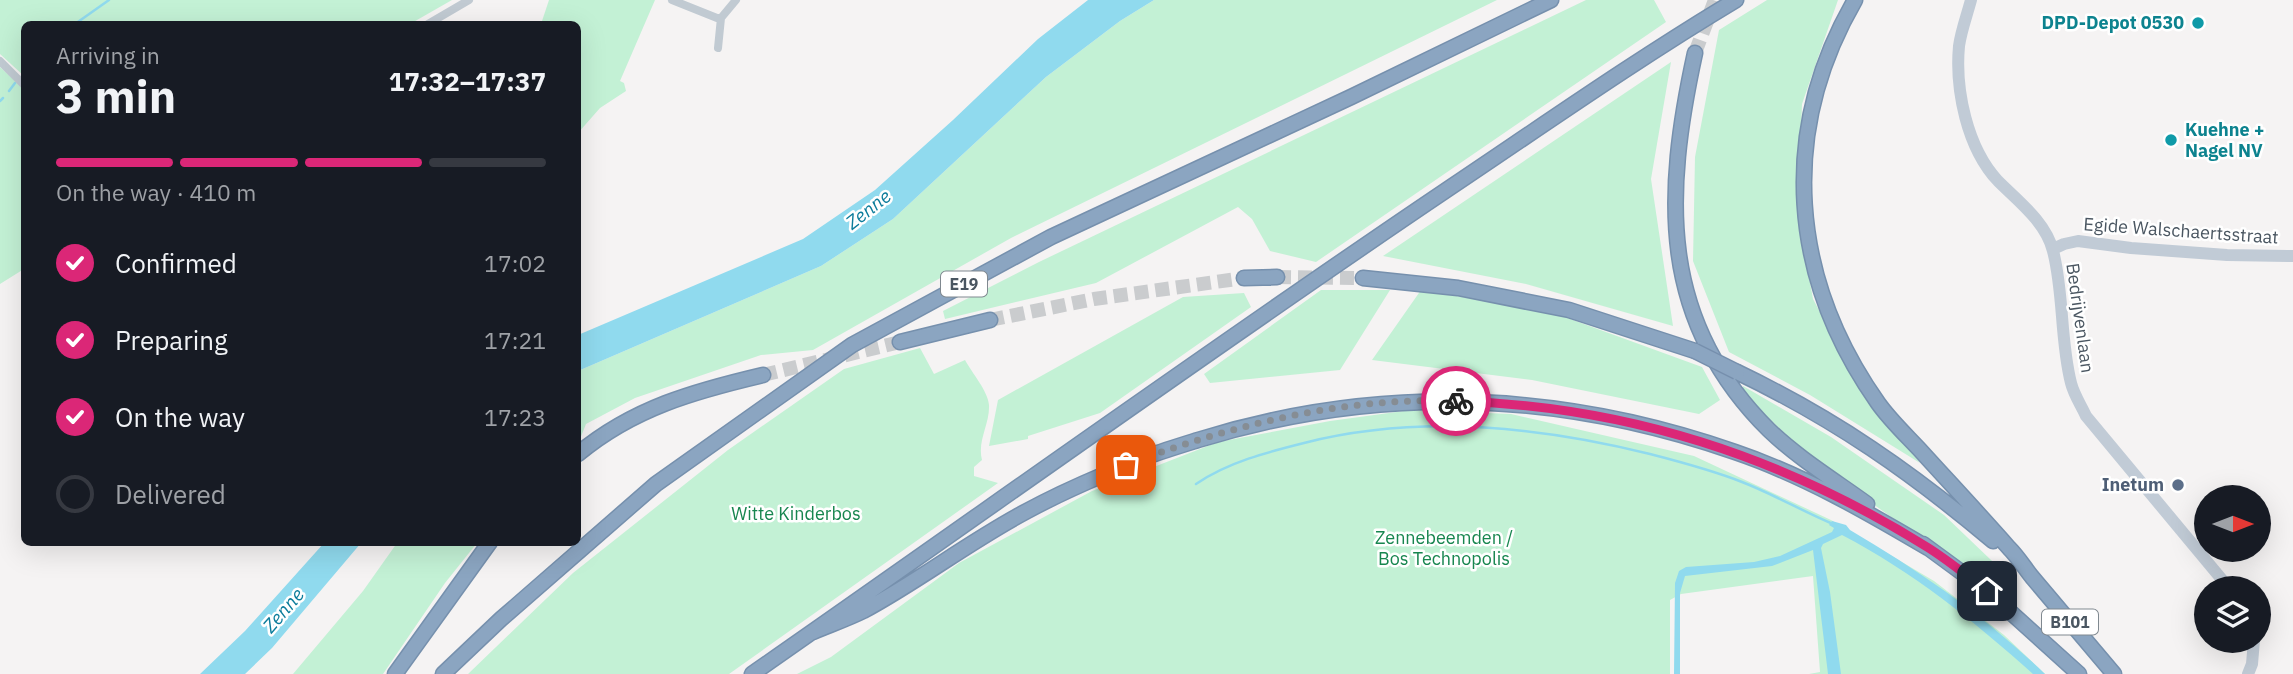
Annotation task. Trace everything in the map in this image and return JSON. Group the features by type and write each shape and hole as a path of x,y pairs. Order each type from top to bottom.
{"highway":[{"name":"E19","path":"443,674 656,484 852,345 1051,237 1551,0"},
{"path":"752,674 1327,271 1670,40 1736,0"},
{"path":"1855,0 1827,60 1809,118 1804,190 1807,232 1816,279 1833,325 1854,366 1879,404 2026,569"},
{"path":"1695,53 1685,102 1676,174 1677,228 1682,274 1690,305 1710,355 1726,382 1771,432 1928,548"},
{"path":"1244,278 1277,277"},
{"path":"1363,278 1458,288 1569,310 1695,351 1792,399 1860,439 1916,478 2026,569"},
{"path":"900,342 990,320"},
{"path":"581,452 601,435 645,411 696,391 764,374"},
{"path":"813,632 861,612 1026,511 1107,472 1238,427 1305,412 1369,404 1437,400 1492,402 1607,416 1659,429 1737,452 1853,504 1928,548"},
{"path":"394,674 487,546"},
{"name":"B101","path":"1928,548 1987,591 2079,674"},
{"name":"B101","path":"2026,569 2114,674"}],"main road":[{"path":"1971,0 1959,44 1958,80 1965,112 1979,153 1996,178 2035,217 2053,249"},
{"name":"Egide Walschaertsstraat","path":"2053,249 2078,242 2213,254 2293,256"},
{"name":"Bedrijvenlaan","path":"2053,249 2071,382 2086,416 2219,576"},
{"path":"2248,674 2253,653"}],"street":[{"path":"433,21 469,0"},
{"path":"672,0 711,17 721,18"},
{"path":"718,48 721,18 736,0"},
{"path":"0,61 21,82"}],"green space":[{"path":"0,0 452,0 415,21 21,21 21,73 0,54"},
{"path":"549,0 655,0 620,81 624,83 626,91 600,108 581,130 581,21 542,21"},
{"path":"1154,0 1497,0 1011,238 813,350 761,355 635,398 586,424 581,436 581,370 821,266 893,219 1046,77 1120,21"},
{"path":"1586,0 1654,0 1666,22 1316,262 1270,251 1252,219 1238,207 1096,283 945,319 943,311 1039,262"},
{"path":"1767,0 1838,0 1802,104 1798,216 1813,299 1864,394 1920,463 1810,395 1729,352 1693,261 1695,157 1719,30"},
{"path":"1671,62 1651,179 1673,326 1526,284 1383,256"},
{"path":"0,67 21,86 21,271 0,284"},
{"path":"1321,290 1390,290 1340,370 1210,383 1204,374"},
{"path":"1421,290 1551,312 1702,367 1720,400 1699,414 1532,380 1372,360"},
{"path":"1244,293 1251,307 1100,413 1028,436 1028,439 989,446 998,400 1183,297"},
{"name":"Witte Kinderbos","path":"920,348 934,374 965,360 983,388 989,412 981,446 982,460 974,467 974,476 998,483 729,674 468,674 573,573 728,450 844,369"},
{"path":"1743,386 1831,437 1944,515 2014,582 2005,595 1834,475 1771,420 1743,391"},
{"name":"Zennebeemden / Bos Technopolis","path":"1411,410 1511,414 1694,456 1831,520 1934,581 2004,635 2045,674 1809,674 1820,672 1813,576 1681,594 1670,600 1670,674 797,674 831,657 959,563 1092,491 1218,442 1330,421"},
{"path":"395,546 475,546 445,583 383,674 293,674 363,591"}],"water":[{"name":"Zenne","path":"1088,0 1154,0 1120,21 1046,77 893,219 821,266 581,370 581,334 803,239 875,190 1038,39"},
{"path":"1832,521 1846,525 1952,596 2045,674 2033,674 1942,598 1894,565 1842,535 1823,544 1821,548 1841,674 1828,674 1813,550 1772,566 1685,576 1680,593 1680,674 1674,674 1675,583 1679,571 1686,567 1754,562 1780,556 1832,532 1834,528 1829,525"},
{"name":"Zenne","path":"321,546 358,546 272,648 245,674 200,674 245,631"}],"waterway":[{"path":"79,21 109,0"},
{"path":"9,91 15,83"},
{"path":"0,101 3,98"},
{"path":"1196,484 1248,459 1347,434 1434,426 1478,427 1565,436 1685,463 1754,487 1833,524"}],"tunnel":[{"path":"1695,53 1715,0"},
{"path":"1277,277 1363,278"},
{"path":"990,320 1094,299 1244,278"},
{"path":"763,375 900,342"}],"way so far":[{"path":"1126,465 1238,427 1305,412 1369,404 1456,401"}],"place":[{"name":"DPD-Depot 0530","path":"2198,23"},
{"name":"Kuehne + Nagel NV","path":"2171,140"},
{"name":"Inetum","path":"2178,485"}],"route":[{"path":"1456,401 1492,402 1607,416 1737,452 1853,504 1928,548 1987,591"}]}
